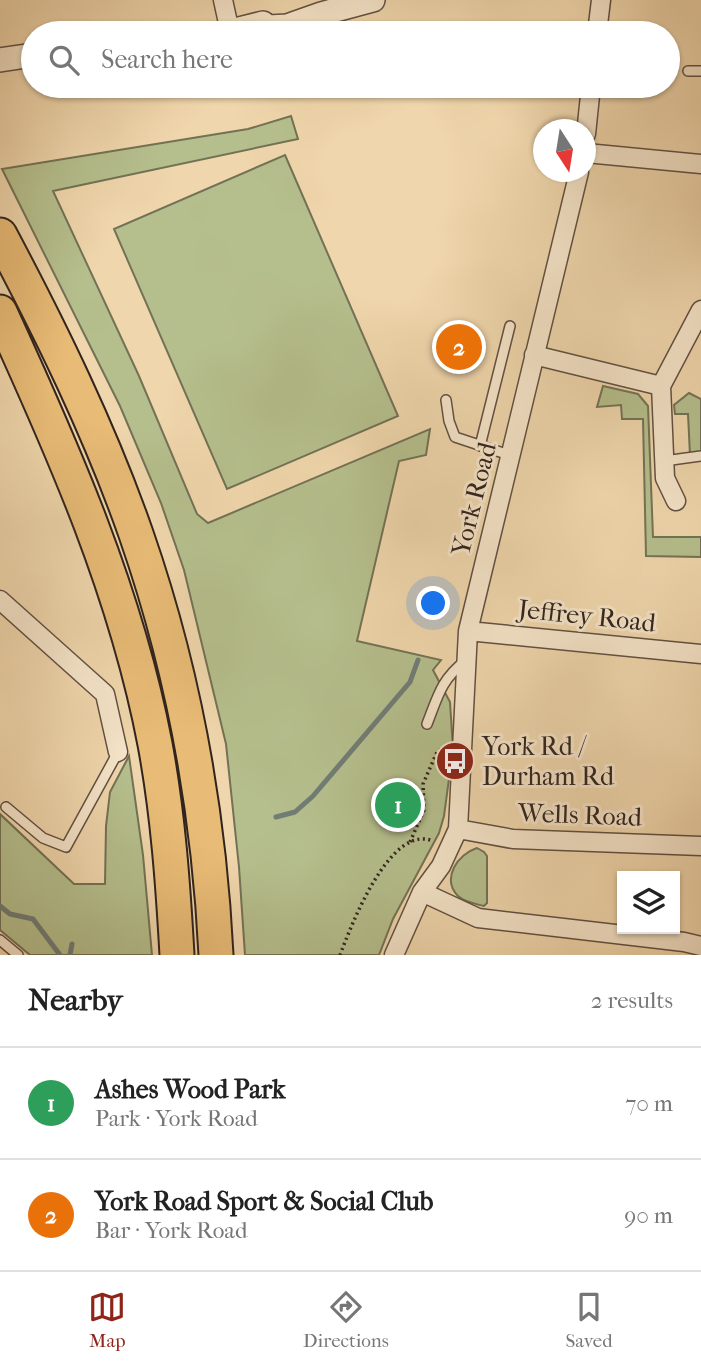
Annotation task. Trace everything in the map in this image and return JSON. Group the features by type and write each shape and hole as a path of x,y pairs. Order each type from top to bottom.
{"highway":[{"path":"0,235 103,447 136,535 169,641 196,764 214,911 216,955"},
{"path":"0,312 80,491 133,651 155,744 168,832 177,955"}],"street":[{"path":"223,0 230,21"},
{"path":"301,21 373,0"},
{"path":"598,21 601,0"},
{"path":"0,60 21,57"},
{"path":"0,73 21,70"},
{"path":"588,119 590,98"},
{"path":"596,154 701,164"},
{"name":"York Road","path":"394,955 422,892 441,866 458,829 468,631 577,182"},
{"path":"676,501 667,487 661,386 701,310"},
{"path":"534,355 661,386"},
{"path":"0,600 105,694 118,752"},
{"name":"Jeffrey Road","path":"468,631 701,654"},
{"name":"Wells Road","path":"458,829 513,839 701,846"},
{"path":"422,892 478,918 701,946"}],"lane":[{"path":"688,71 701,71"},
{"path":"480,446 510,326"},
{"path":"446,400 455,437 512,456"},
{"path":"664,461 701,456"},
{"path":"427,724 449,674 467,660"},
{"path":"6,807 43,838 66,847 118,752"},
{"path":"0,940 18,955"}],"path":[{"path":"410,842 424,810 423,784 437,752 454,741"},
{"path":"340,955 374,878 395,853 410,842 429,839"}],"green space":[{"path":"291,116 298,139 53,191 139,376 197,514 208,523 430,429 426,455 399,461 357,641 441,660 433,670 450,702 453,749 444,816 439,833 393,919 379,955 245,955 226,744 184,570 161,503 120,406 2,169 248,129"},
{"path":"285,155 398,416 227,489 114,229"},
{"path":"603,386 638,394 648,406 653,537 701,537 701,557 646,556 643,419 622,419 621,405 597,407"},
{"path":"689,393 701,399 701,453 690,455 688,414 675,414 674,405"},
{"path":"129,756 143,855 152,955 30,955 0,930 0,814 74,884 105,884 106,826 110,792"},
{"path":"477,848 487,856 487,903 484,906 470,903 458,896 451,882 458,861"}],"waterway":[{"path":"276,817 295,812 313,796 410,682 418,660"},
{"path":"0,906 10,914 33,919 60,955"},
{"path":"70,955 72,944"}],"place":[{"name":"York Road Sport & Social Club","path":"459,347"},
{"name":"York Rd / Durham Rd","path":"455,761"},
{"name":"Ashes Wood Park","path":"398,805"}]}
